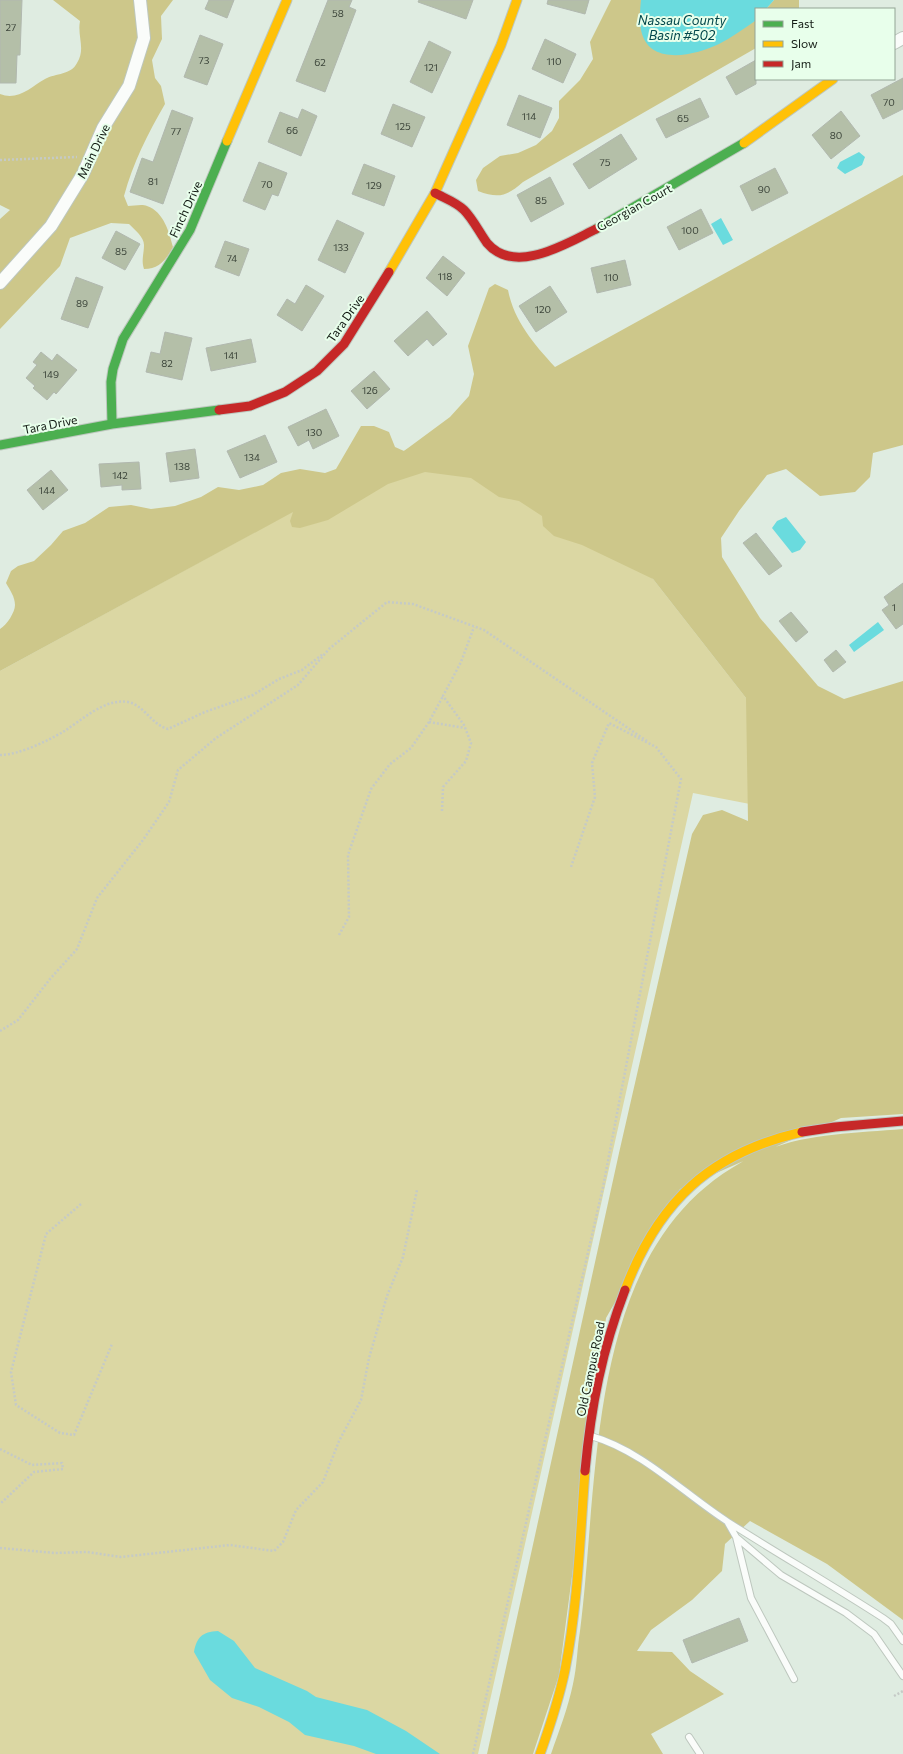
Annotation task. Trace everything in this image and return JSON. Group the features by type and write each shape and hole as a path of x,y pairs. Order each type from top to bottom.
{"street":[{"name":"Main Drive","path":"0,283 51,226 83,174 103,128 129,86 144,38 140,0"},
{"name":"Finch Drive","path":"112,424 111,382 121,346 129,328 190,230 287,0"},
{"name":"Tara Drive","path":"0,445 112,424 250,406 285,392 317,371 344,344 366,311 436,193 501,45 517,0"},
{"name":"Georgian Court","path":"436,193 464,210 484,240 501,253 516,257 528,257 546,253 598,228 734,151 832,80"},
{"name":"Old Campus Road","path":"540,1754 552,1726 564,1677 575,1592 593,1405 604,1350 613,1321 639,1255 657,1224 686,1191 710,1170 766,1142 797,1132 845,1124 903,1121"}],"lane":[{"path":"589,1436 610,1442 629,1452 728,1522 809,1570 883,1618 894,1628 903,1641"},
{"path":"728,1522 736,1536 751,1598 794,1679"},
{"path":"736,1536 781,1576 846,1613 874,1634 903,1676"},
{"path":"690,1738 700,1754"}],"path":[{"path":"0,160 91,156"},
{"path":"0,755 33,746 62,732 107,704 120,702 130,703 141,709 149,719 163,728 168,729 205,712 253,695 280,679 302,670 387,602 413,604 484,630 656,747 681,779 603,1187 473,1754"},
{"path":"339,935 349,917 348,855 371,789 390,764 411,748 429,722 461,662 474,627"},
{"path":"0,1031 18,1020 50,979 77,949 97,898 143,840 168,802 178,770 216,738 298,685 328,650"},
{"path":"442,811 443,787 466,761 471,743 465,729 443,696"},
{"path":"429,722 465,729"},
{"path":"571,867 595,797 592,763 609,723 656,747"},
{"path":"0,1548 55,1554 87,1552 121,1557 230,1545 274,1551 283,1542 296,1510 323,1482 339,1441 361,1400 369,1358 387,1296 403,1257 417,1190"},
{"path":"81,1204 46,1234 11,1372 16,1404 60,1433 74,1435 112,1344"},
{"path":"0,1449 32,1465 62,1463 63,1469 34,1472 0,1504"},
{"path":"894,1696 903,1691"}],"shaded area":[{"path":"53,0 173,0 161,16 162,39 152,60 155,78 161,86 165,104 142,148 124,196 128,206 145,205 158,213 165,223 173,247 162,263 149,269 144,269 144,242 139,234 129,224 111,223 70,238 60,266 0,329 0,219 10,210 0,205 0,94 13,96 24,92 49,77 71,70 80,58 80,21"},
{"path":"611,0 641,0 718,44 755,21 755,49 523,182 507,193 502,195 492,195 478,191 476,180 483,168 500,156 518,153 536,145 552,131 559,118 559,101 580,80 593,59 590,42"},
{"path":"774,0 799,0 799,8 767,8"},
{"path":"903,175 903,445 873,453 870,477 855,492 820,496 786,469 767,475 739,511 721,538 722,557 760,618 818,686 844,699 903,681 903,1114 841,1118 680,1189 606,1318 559,1675 533,1754 487,1754 619,1153 692,834 703,815 722,810 748,821 746,698 653,579 582,545 554,536 543,526 542,516 519,501 499,497 471,478 425,472 388,484 328,520 300,528 292,527 290,521 293,512 0,671 0,629 10,618 14,611 15,605 13,596 6,583 11,571 18,566 34,561 63,531 85,523 109,507 131,505 151,509 175,506 201,497 218,487 239,490 263,485 281,473 300,469 325,473 336,469 361,426 374,426 389,432 395,447 404,451 450,417 469,396 474,374 468,346 489,288 495,284 508,290 515,312 526,332 555,367"},
{"path":"475,412 653,579 746,698 817,817 693,793 478,1754 0,1754 0,671"},
{"path":"903,1129 903,1620 827,1564 750,1521 725,1544 722,1571 692,1600 651,1630 637,1651 672,1652 690,1671 724,1694 651,1734 663,1754 551,1754 569,1702 573,1684 587,1567 592,1498 600,1427 612,1358 633,1293 663,1234 707,1186 767,1150 783,1144 817,1137"}],"water":[{"name":"Nassau County Basin #502","path":"641,0 774,0 767,8 755,8 755,21 724,42 699,52 676,55 655,51 647,44 640,26"},
{"path":"859,152 865,157 862,165 845,174 837,168 840,162"},
{"path":"721,218 733,240 723,245 711,224"},
{"path":"786,517 806,542 800,550 792,553 772,528 777,521"},
{"path":"878,622 884,630 854,652 849,645"},
{"path":"218,1631 234,1641 255,1668 307,1691 316,1697 367,1710 406,1731 440,1754 376,1754 354,1746 305,1735 289,1722 259,1707 232,1698 210,1680 194,1652 201,1636"}],"building":[{"path":"0,0 22,0 20,55 17,55 16,83 0,83"},
{"path":"209,0 234,0 227,18 205,9"},
{"path":"328,0 352,0 349,7 356,10 325,92 296,81"},
{"path":"419,0 473,0 466,19 418,2"},
{"path":"548,0 589,0 585,14 547,4"},
{"path":"200,35 223,44 207,85 184,77"},
{"path":"545,39 576,54 563,83 532,69"},
{"path":"429,41 451,52 432,93 410,82"},
{"path":"755,61 756,84 736,95 726,77"},
{"path":"903,78 903,109 883,119 871,95"},
{"path":"519,95 552,108 540,138 507,125"},
{"path":"700,98 709,117 666,138 656,119"},
{"path":"393,104 425,117 412,147 381,134"},
{"path":"302,109 317,116 301,156 268,142 280,112 298,119"},
{"path":"172,110 193,118 163,204 130,192 142,158 153,162"},
{"path":"841,111 860,136 831,159 812,135"},
{"path":"621,134 637,159 589,189 573,164"},
{"path":"259,162 287,173 278,196 272,194 265,210 243,201"},
{"path":"364,164 395,176 384,206 352,194"},
{"path":"775,168 788,193 752,211 740,186"},
{"path":"550,177 564,204 531,222 517,195"},
{"path":"701,209 713,233 679,250 667,227"},
{"path":"337,220 364,233 345,273 318,260"},
{"path":"116,231 140,244 125,270 102,258"},
{"path":"225,241 249,249 239,276 215,267"},
{"path":"443,256 465,273 447,296 426,278"},
{"path":"625,260 631,285 597,293 591,268"},
{"path":"76,277 103,287 88,328 61,319"},
{"path":"306,285 324,296 302,331 277,315 287,299 295,304"},
{"path":"550,286 567,312 536,332 519,306"},
{"path":"427,311 447,334 433,346 427,339 408,356 394,341"},
{"path":"165,332 192,338 182,380 146,372 151,352 160,354"},
{"path":"251,339 256,362 211,371 206,348"},
{"path":"41,352 52,361 57,354 77,370 56,394 54,392 47,400 33,388 35,386 26,378 37,365 33,362"},
{"path":"374,371 390,389 367,409 351,391"},
{"path":"326,409 339,436 313,449 309,440 298,446 288,427"},
{"path":"265,435 277,462 240,478 227,451"},
{"path":"195,449 199,478 170,482 166,453"},
{"path":"139,462 141,489 122,490 122,485 101,487 99,464"},
{"path":"51,470 68,490 43,510 27,490"},
{"path":"756,533 782,566 769,575 743,543"},
{"path":"903,583 903,624 896,629 882,610 889,605 884,597"},
{"path":"791,612 808,632 796,642 779,621"},
{"path":"836,650 846,662 833,672 824,660"},
{"path":"739,1618 748,1641 692,1663 683,1640"}],"traffic: fast":[{"path":"112,424 111,382 113,369 123,339 190,230 227,141"},
{"path":"596,229 744,143"},
{"path":"0,445 112,424 219,410"}],"traffic: slow":[{"path":"227,141 287,0"},
{"path":"389,272 435,193 501,45 517,0"},
{"path":"744,143 832,80"},
{"path":"625,1290 638,1259 654,1231 671,1207 691,1186 714,1168 740,1153 769,1141 802,1132"},
{"path":"540,1754 560,1691 573,1620 585,1471"}],"traffic: jam":[{"path":"435,193 461,207 470,217 487,243 499,252 512,257 526,257 541,254 571,242 596,229"},
{"path":"219,410 250,406 285,392 317,371 344,344 389,272"},
{"path":"802,1132 835,1127 903,1121"},
{"path":"585,1471 594,1401 610,1334 625,1290"}]}
